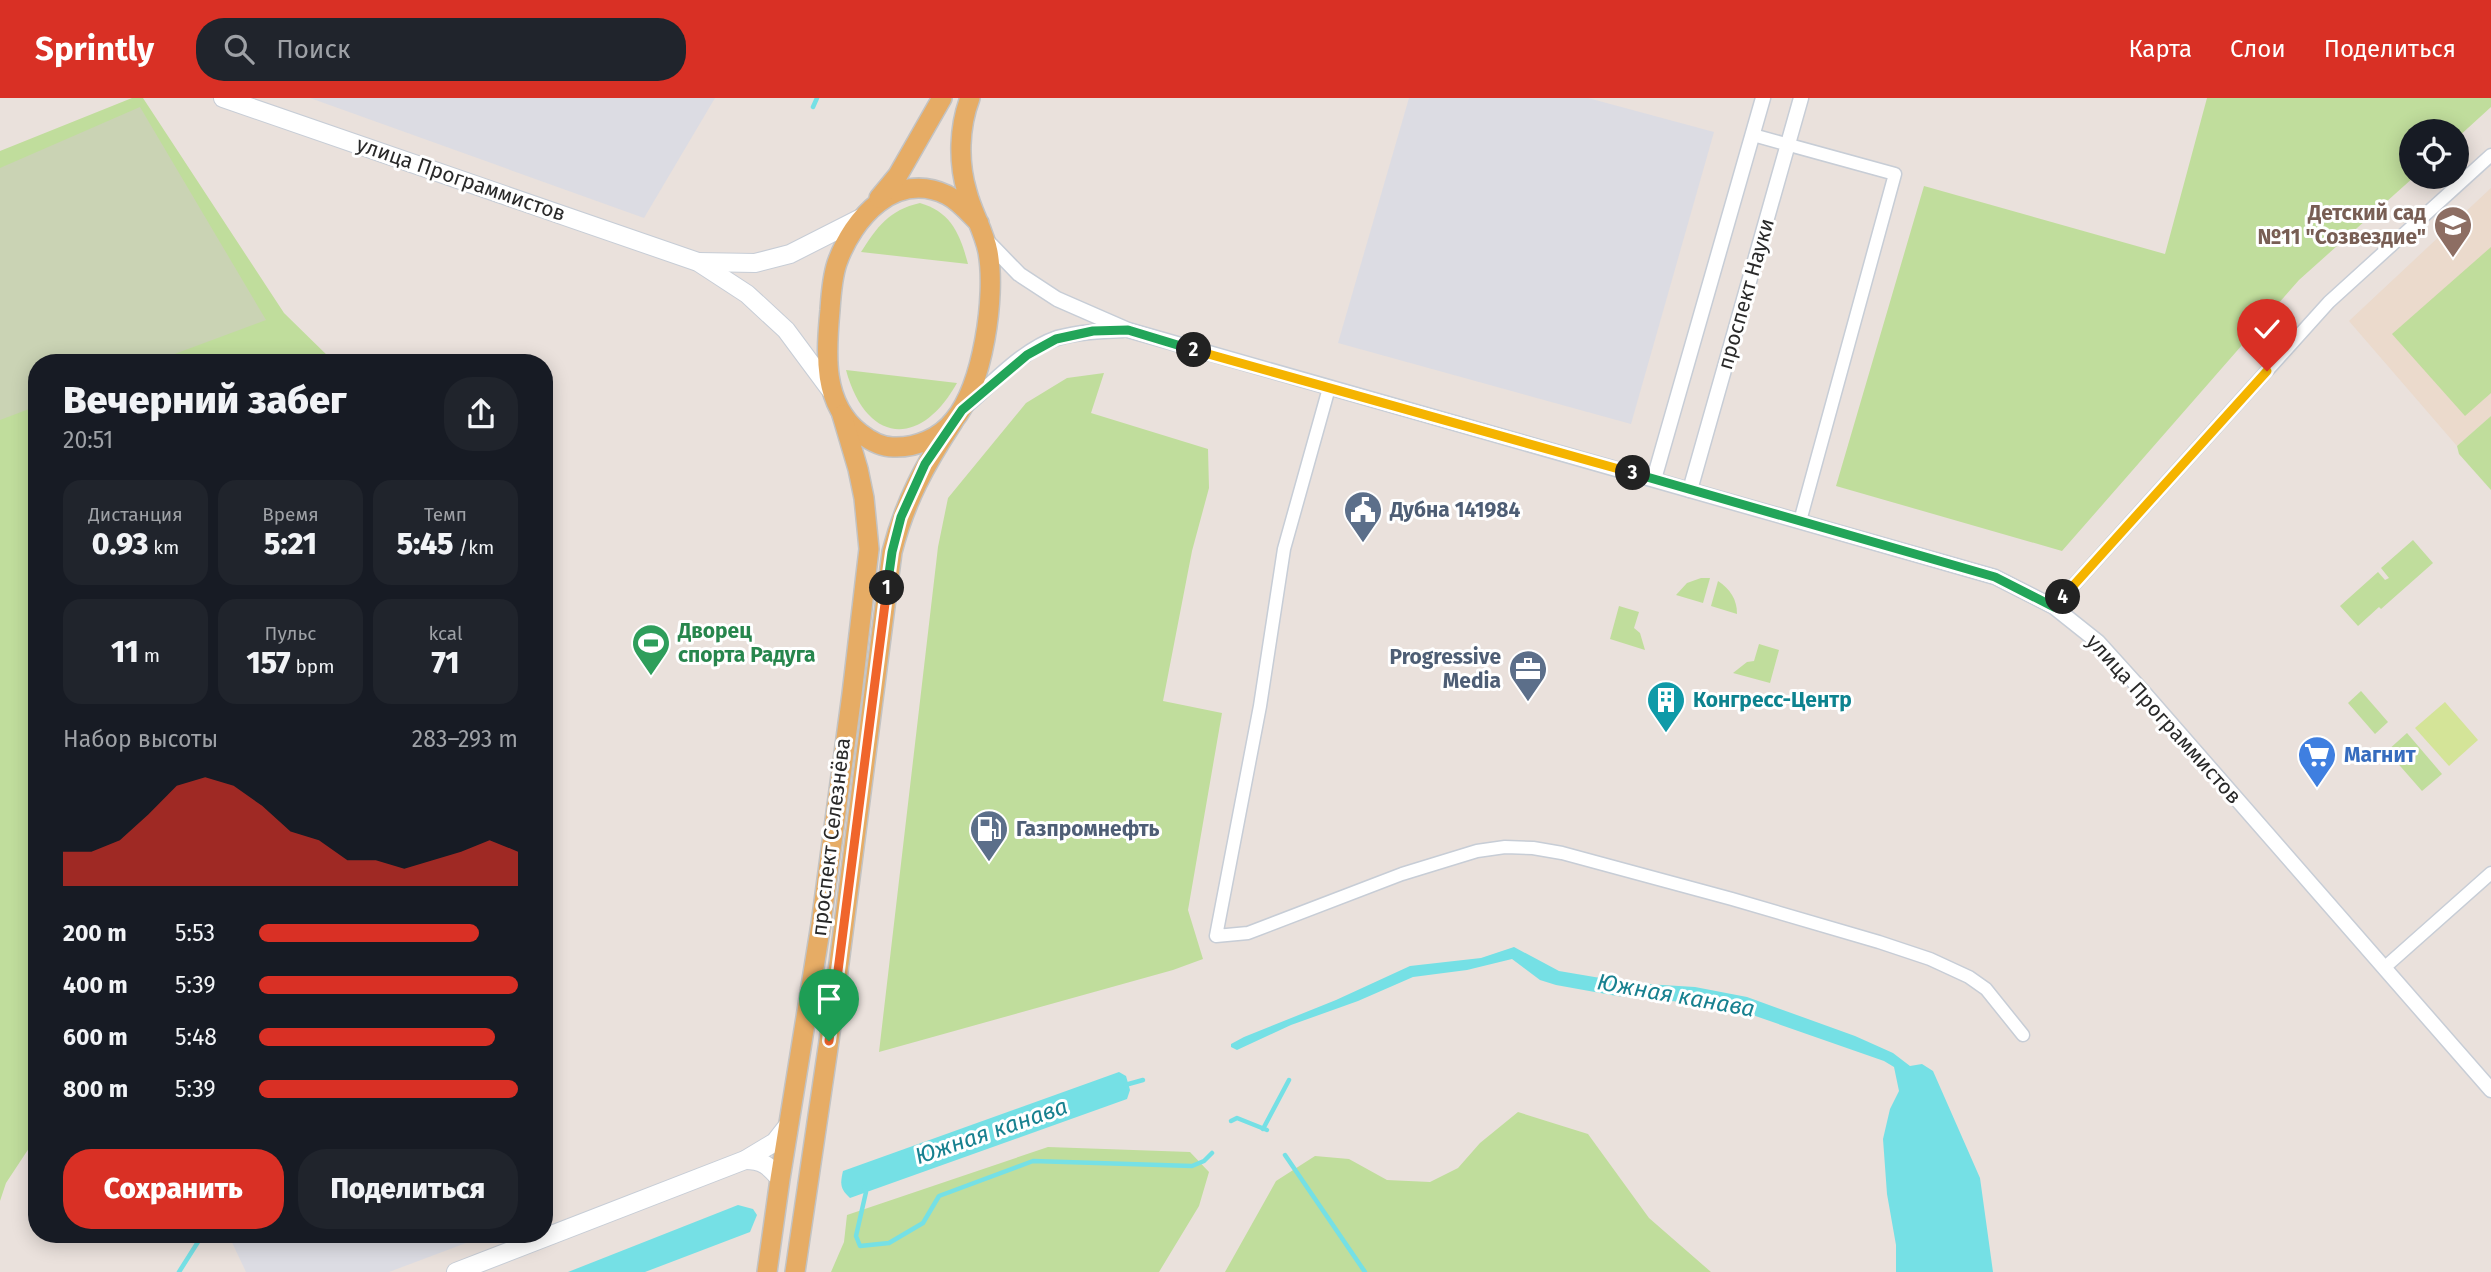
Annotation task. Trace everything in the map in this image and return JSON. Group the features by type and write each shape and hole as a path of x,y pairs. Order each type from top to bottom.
{"main road":[{"name":"улица Программистов","path":"223,98 698,262"},
{"path":"832,392 827,361 836,266 846,240 898,175 942,98"},
{"path":"698,262 747,294 786,330 832,392 842,415 865,437 887,447 910,446 933,438 957,416 972,388 989,308 989,268 981,231 966,191 960,144 970,98"},
{"path":"698,262 755,262 790,254 906,188 926,188 948,196 981,231"},
{"name":"проспект Селезнёва","path":"767,1272 822,910 869,549 864,498 842,415"},
{"name":"проспект Селезнёва","path":"795,1272 829,1041 892,552 901,517 921,472 957,416"},
{"path":"553,1235 746,1160 775,1142 789,1124"},
{"path":"746,1160 758,1160 768,1165 780,1179"},
{"path":"456,1272 531,1243"}],"street":[{"name":"проспект Науки","path":"1654,479 1763,98"},
{"name":"проспект Науки","path":"1690,490 1801,98"},
{"path":"1753,135 1895,174 1800,521"},
{"path":"2054,607 2329,302 2491,155"},
{"name":"улица Программистов","path":"981,231 1019,274 1057,299 1128,330 1995,577 2054,607 2106,650 2491,1090"},
{"name":"улица Программистов","path":"957,416 1027,355 1056,339 1093,331 1128,330"},
{"path":"1329,388 1284,549 1260,706 1216,936 1248,933 1402,874 1477,851 1505,847 1533,848 1562,853 1732,899 1930,959 1969,977 1986,989 2023,1035"},
{"path":"2384,968 2491,873"}],"shaded area":[{"path":"310,98 715,98 644,218"},
{"path":"1409,98 1588,98 1714,132 1631,424 1338,343"},
{"name":"Детский сад №11 \"Созвездие\"","path":"2491,188 2491,416 2457,446 2349,321"},
{"path":"232,1243 466,1243 389,1272 246,1272"}],"green space":[{"path":"132,98 143,98 284,313 326,354 28,354 28,1150 6,1183 0,1201 0,151"},
{"path":"2207,98 2491,98 2491,107 2469,127 2469,119 2399,119 2401,189 2299,280 2062,551 1836,486 1924,186 2165,254"},
{"path":"140,107 266,320 175,354 28,354 28,409 0,420 0,168"},
{"path":"920,203 947,218 957,234 968,264 861,252 892,215"},
{"path":"2491,247 2491,393 2465,416 2392,334"},
{"path":"846,370 957,383 927,419 911,427 895,429 880,424 867,413 855,395"},
{"path":"1104,373 1091,413 1208,449 1209,488 1192,551 1163,701 1222,713 1188,910 1203,959 1173,970 879,1052 938,547 948,498 1026,403 1067,378"},
{"path":"2491,416 2491,490 2459,454 2457,446"},
{"path":"2413,540 2433,563 2358,626 2340,606 2378,572 2385,580 2389,578 2381,568"},
{"path":"1710,578 1703,603 1676,595 1687,583"},
{"path":"1718,581 1732,595 1737,614 1711,606"},
{"path":"1619,606 1639,612 1634,628 1640,633 1645,650 1610,639"},
{"path":"1759,644 1779,650 1770,683 1733,673 1747,662 1754,661"},
{"path":"2361,691 2388,722 2375,734 2348,703"},
{"path":"2445,702 2478,740 2449,766 2415,728"},
{"path":"2407,733 2442,774 2422,791 2387,751"},
{"path":"1518,1112 1588,1134 1649,1218 1711,1272 1225,1272 1276,1181 1315,1156 1349,1159 1387,1180 1430,1182 1458,1168 1480,1143"},
{"path":"1048,1147 1190,1152 1209,1172 1199,1206 1159,1272 831,1272 844,1242 847,1215"}],"water":[{"path":"1514,947 1559,971 1630,983 1695,987 1747,997 1855,1036 1893,1053 1910,1066 1922,1064 1933,1071 1980,1178 1993,1272 1896,1272 1896,1245 1887,1194 1883,1139 1890,1109 1899,1091 1894,1067 1884,1061 1744,1012 1693,1003 1617,996 1556,985 1540,980 1512,959 1467,970 1413,977 1358,1001 1291,1025 1237,1050 1231,1047 1231,1044 1244,1037 1336,1000 1410,966 1481,958"},
{"path":"1119,1072 1126,1076 1130,1090 1127,1099 850,1198 844,1192 841,1183 843,1171"},
{"path":"738,1205 753,1209 757,1215 750,1232 645,1272 568,1272"}],"waterway":[{"path":"813,107 817,98"},
{"name":"Южная канава","path":"1125,1085 1143,1080"},
{"path":"1263,1129 1289,1080"},
{"path":"1231,1121 1237,1118 1267,1130"},
{"path":"864,1187 866,1192 856,1236 860,1246 889,1243 923,1223 939,1196 1033,1161 1192,1166 1204,1161 1212,1153"},
{"path":"1285,1155 1365,1272"},
{"path":"179,1272 197,1243"}],"place":[{"name":"Детский сад №11 \"Созвездие\"","path":"2453,259"},
{"name":"Дубна 141984","path":"1363,544"},
{"name":"Дворец спорта Радуга","path":"651,677"},
{"name":"Progressive Media","path":"1528,703"},
{"name":"Конгресс-Центр","path":"1666,734"},
{"name":"Магнит","path":"2317,789"},
{"name":"Газпромнефть","path":"989,863"}],"route":[{"path":"829,1041 884,607 892,552 901,517 925,464 962,410 1027,355 1056,339 1093,331 1128,330 1995,577 2054,607 2267,371"}]}
